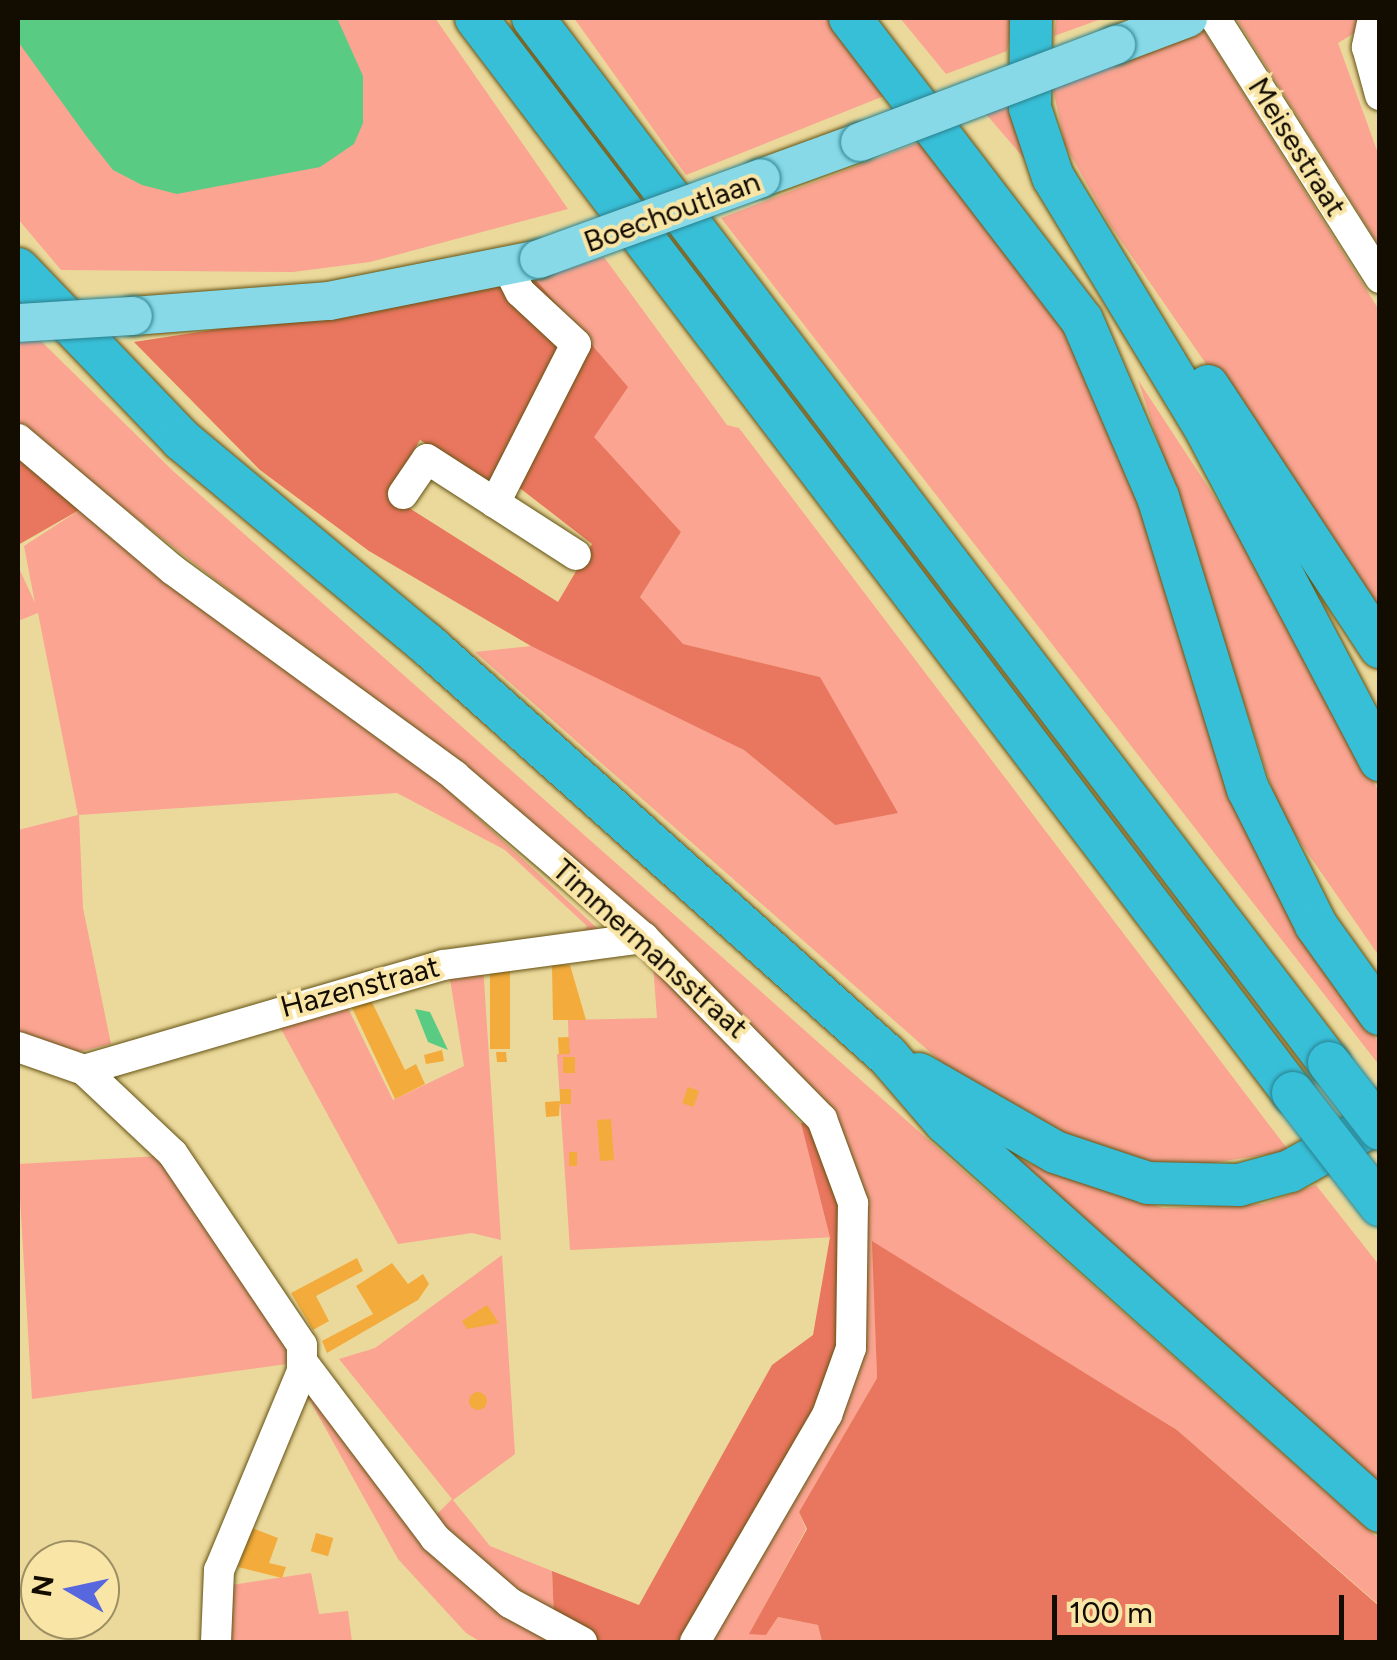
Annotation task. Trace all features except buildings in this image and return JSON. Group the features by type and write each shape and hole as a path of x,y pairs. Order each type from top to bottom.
{"highway":[{"path":"476,18 1380,1205"},
{"path":"533,18 1380,1129"},
{"path":"850,18 1082,320 1158,497 1248,789 1316,926 1376,1009"},
{"path":"874,18 1137,325"},
{"path":"1030,18 1026,74 1038,138 1137,325 1204,426 1380,760"},
{"path":"1100,254 1268,469 1380,647"},
{"path":"18,269 182,440 427,644 888,1056 944,1122 1380,1510"},
{"path":"888,1056 1054,1152 1148,1183 1238,1185 1290,1171 1366,1129 1380,1111"}],"main road":[{"name":"Boechoutlaan","path":"18,323 329,301 524,264 1188,18"}],"street":[{"name":"Meisestraat","path":"1215,18 1380,278"},
{"path":"1374,18 1367,47 1380,95"},
{"path":"495,503 576,344 524,264"},
{"name":"Timmermansstraat","path":"18,439 172,570 375,712 644,938 822,1119 850,1176 856,1236 856,1323 841,1384 695,1642"},
{"path":"403,494 427,458 576,554"},
{"name":"Hazenstraat","path":"84,1070 444,965 644,938"},
{"path":"18,1047 84,1070 173,1154 284,1307 304,1364 436,1538 510,1603 582,1642"},
{"path":"216,1642 220,1565 304,1364"}],"shaded area":[{"path":"18,18 435,18 568,209 370,262 293,272 61,270 18,219"},
{"path":"18,18 337,18 363,76 363,123 354,144 320,167 177,194 142,185 113,170 87,137 19,43"},
{"path":"574,18 835,18 894,92 686,175"},
{"path":"900,18 1013,18 1007,51 946,74"},
{"path":"1056,18 1104,18 1054,36"},
{"path":"1236,18 1379,18 1338,43 1379,156 1379,246"},
{"path":"1201,26 1379,310 1379,614 1108,222 1065,145 1053,89"},
{"path":"1013,105 1028,163 986,114"},
{"path":"925,140 1059,314 1114,419 1278,890 1379,1043 1379,1065 721,218"},
{"path":"604,257 727,425 739,428 1289,1151 1173,1169 1057,1134 947,1067 475,652 531,646 575,661 744,750 835,825 820,677 682,644 640,597 681,532 593,437 627,387 536,280"},
{"path":"536,280 628,387 594,437 681,532 640,597 683,644 820,677 898,813 835,825 744,750 531,646 369,551 260,470 134,342","holes":["420,440 487,481 521,489 592,544 558,602 387,494"]},
{"path":"40,340 172,470 1379,1539 1379,1605 1177,1430 873,1242 877,1378 799,1512 806,1529 750,1633 766,1635 778,1617 818,1625 822,1642 705,1642 760,1539 857,1174 846,1140 511,810 18,426 18,342"},
{"path":"1138,380 1277,592 1379,792 1379,956 1280,813"},
{"path":"18,455 81,509 18,545"},
{"path":"81,509 404,749 599,930 577,940 587,926 505,850 397,793 79,815 83,908 111,1044 74,1053 18,1035 18,830 78,815 38,613 18,621 18,566 35,603 24,546"},
{"path":"653,964 811,1134 837,1237 570,1250 557,1054 569,1054 568,1020 657,1018"},
{"path":"483,965 501,1240 472,1233 398,1244 274,1016 344,1000 393,1100 464,1066 449,973"},
{"path":"415,1009 430,1012 448,1050 428,1042"},
{"path":"810,1122 848,1235 839,1365 683,1642 601,1642 554,1619 552,1571 639,1605 772,1365 813,1335 830,1237 801,1123"},
{"path":"160,1156 295,1363 32,1399 18,1164"},
{"path":"1016,1159 1163,1208 1263,1204 1316,1185 1379,1265 1379,1493"},
{"path":"872,1241 1177,1430 1379,1606 1379,1642 822,1642 818,1625 778,1617 766,1635 749,1634 807,1529 799,1512 877,1378"},
{"path":"502,1255 515,1454 453,1500 490,1546 552,1571 554,1619 432,1519 452,1499 339,1359 375,1348"},
{"path":"302,1386 386,1492 562,1642 481,1642 466,1633 398,1559"},
{"path":"311,1573 319,1614 348,1611 352,1642 228,1642 225,1586"}]}
